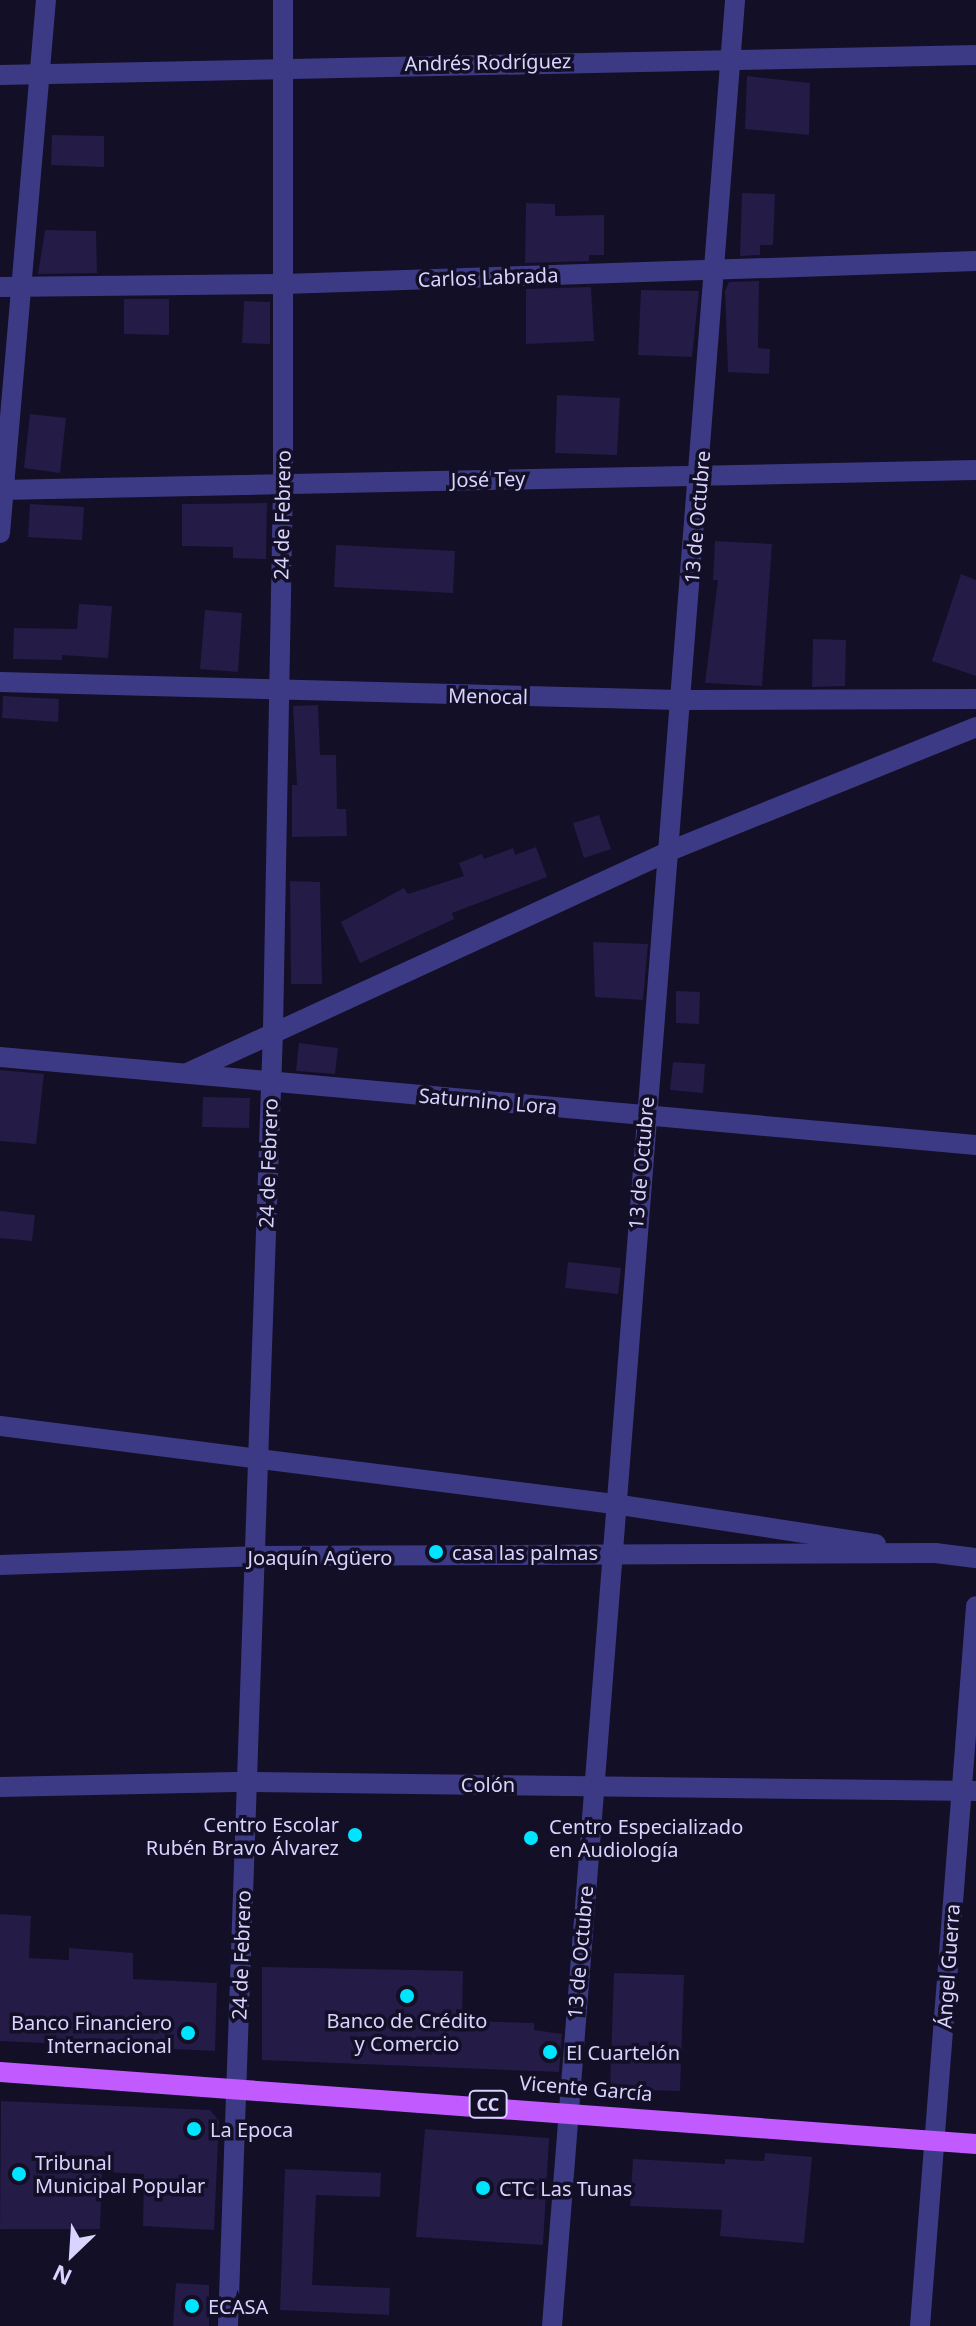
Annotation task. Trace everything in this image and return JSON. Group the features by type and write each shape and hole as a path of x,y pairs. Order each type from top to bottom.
{"main road":[{"name":"Vicente García","path":"0,2072 566,2110 976,2144"}],"street":[{"path":"0,533 10,287 46,0"},
{"name":"24 de Febrero","path":"228,2326 273,1030 283,483 283,0"},
{"name":"13 de Octubre","path":"552,2326 566,2110 613,1556 614,1504 645,1114 672,850 679,700 701,475 735,0"},
{"name":"Andrés Rodríguez","path":"0,75 730,56 976,55"},
{"name":"Carlos Labrada","path":"10,287 284,284 976,261"},
{"name":"José Tey","path":"2,490 976,470"},
{"name":"Menocal","path":"0,682 280,692 679,700 976,699"},
{"path":"187,1073 273,1030 672,850 976,727"},
{"name":"Saturnino Lora","path":"0,1057 976,1145"},
{"path":"0,1426 614,1504 935,1553"},
{"name":"Joaquín Agüero","path":"0,1565 254,1556 935,1553 976,1558"},
{"name":"Ángel Guerra","path":"920,2326 968,1791 976,1606"},
{"name":"Colón","path":"0,1787 247,1782 968,1791"}],"building":[{"path":"747,76 810,83 809,135 745,129"},
{"path":"52,135 104,136 104,167 51,165"},
{"path":"742,193 775,194 773,245 760,245 760,255 740,256"},
{"path":"526,203 555,204 555,216 604,215 604,255 589,255 589,261 525,263"},
{"path":"45,230 96,231 97,273 38,274"},
{"path":"759,281 758,348 770,349 769,374 728,372 725,291 729,282"},
{"path":"591,287 594,341 526,344 526,289"},
{"path":"641,290 699,291 692,357 638,355"},
{"path":"124,299 169,299 169,335 124,334"},
{"path":"244,301 270,302 270,344 242,343"},
{"path":"557,395 620,398 617,455 555,453"},
{"path":"30,414 66,418 60,473 24,468"},
{"path":"267,503 266,559 233,558 233,547 182,546 182,504"},
{"path":"30,504 84,507 82,540 28,537"},
{"path":"715,541 772,544 762,686 705,683 718,580 713,580"},
{"path":"336,545 455,551 453,593 334,587"},
{"path":"961,574 976,580 976,676 932,661"},
{"path":"79,604 112,606 108,658 62,655 62,660 13,659 14,628 77,629"},
{"path":"205,610 242,613 238,672 200,669"},
{"path":"813,639 846,640 845,686 812,687"},
{"path":"3,696 59,699 58,722 2,718"},
{"path":"318,705 320,755 336,755 337,809 346,809 347,836 292,837 292,785 297,785 293,706"},
{"path":"599,815 611,849 584,858 573,823"},
{"path":"536,847 547,877 452,913 454,919 360,963 341,922 404,888 408,894 464,876 459,863 482,854 484,859 513,848 515,855"},
{"path":"290,881 320,882 322,984 291,984"},
{"path":"593,942 648,944 643,1000 595,997"},
{"path":"676,991 700,992 699,1024 676,1023"},
{"path":"299,1043 338,1048 335,1074 296,1071"},
{"path":"673,1062 705,1064 703,1093 670,1090"},
{"path":"0,1070 44,1074 36,1144 0,1141"},
{"path":"203,1097 250,1098 249,1128 202,1127"},
{"path":"0,1211 35,1215 32,1241 0,1238"},
{"path":"568,1262 621,1268 618,1294 565,1288"},
{"path":"0,1914 31,1916 29,1958 69,1960 69,1948 133,1953 133,1979 217,1983 215,2051 0,2041"},
{"path":"262,1967 463,1971 462,2021 534,2023 534,2030 562,2034 559,2072 262,2060"},
{"path":"614,1973 684,1975 680,2091 610,2089"},
{"path":"1,2101 210,2110 219,2121 214,2230 143,2226 144,2174 102,2172 100,2229 0,2229"},
{"name":"CTC Las Tunas","path":"425,2129 549,2138 543,2245 416,2237"},
{"path":"765,2153 812,2157 804,2243 720,2236 722,2210 630,2206 633,2159 725,2164 725,2159 764,2161"},
{"path":"285,2169 381,2173 380,2197 316,2195 312,2285 390,2288 389,2315 280,2310"},
{"name":"ECASA","path":"176,2283 209,2285 209,2326 173,2326"}],"place":[{"name":"casa las palmas","path":"436,1552"},
{"name":"Centro Escolar Rubén Bravo Álvarez","path":"355,1835"},
{"name":"Centro Especializado en Audiología","path":"531,1838"},
{"name":"Banco de Crédito y Comercio","path":"407,1996"},
{"name":"Banco Financiero Internacional","path":"188,2033"},
{"name":"El Cuartelón","path":"550,2052"},
{"name":"La Epoca","path":"194,2129"},
{"name":"Tribunal Municipal Popular","path":"19,2174"},
{"name":"CTC Las Tunas","path":"483,2188"},
{"name":"ECASA","path":"192,2306"}]}
